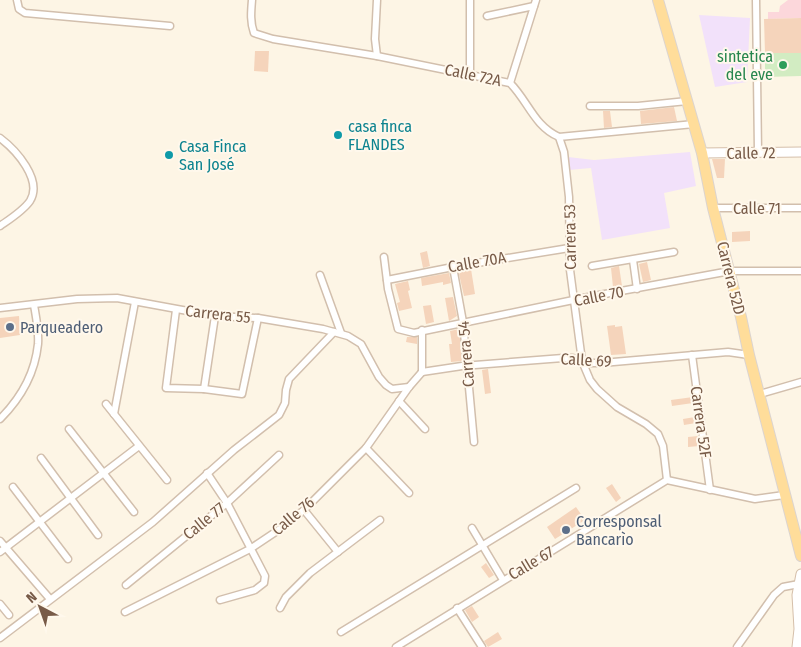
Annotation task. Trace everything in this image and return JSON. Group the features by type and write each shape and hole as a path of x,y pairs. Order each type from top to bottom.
{"main road":[{"name":"Carrera 52D","path":"658,0 702,153 713,208 730,271 749,355 801,556"}],"street":[{"path":"17,0 19,9 24,13 170,26"},
{"name":"Calle 72A","path":"252,0 250,18 254,33 272,39 377,56 510,83 544,129 559,137"},
{"path":"377,0 374,39 377,56"},
{"path":"470,0 470,75"},
{"path":"756,0 758,152"},
{"path":"487,16 535,3"},
{"path":"510,83 535,3"},
{"path":"590,106 638,106 687,101"},
{"path":"559,137 694,124"},
{"name":"Carrera 53","path":"559,137 563,144 569,197 568,248 573,301 582,361 590,380 597,389 617,407 646,424 658,434 663,446 667,480"},
{"path":"0,138 20,158 29,172 34,187 29,202 0,226"},
{"name":"Calle 72","path":"702,153 801,152"},
{"name":"Calle 71","path":"713,208 801,208"},
{"name":"Calle 70A","path":"387,280 453,266 568,248"},
{"path":"592,266 674,252"},
{"path":"384,257 387,280"},
{"path":"632,260 637,289"},
{"name":"Carrera 54","path":"453,266 463,322 474,442"},
{"name":"Calle 70","path":"387,280 398,329 414,332 730,271 801,271"},
{"path":"0,638 153,522 234,450 279,415 285,403 289,379 337,332 320,275"},
{"name":"Carrera 55","path":"0,308 117,298 176,310 215,316 258,318 337,332 361,344 386,385 392,389 409,387"},
{"path":"114,414 135,302"},
{"path":"0,418 14,405 32,373 38,342 34,305"},
{"path":"176,310 166,388 242,394 258,318"},
{"path":"204,390 215,316"},
{"path":"422,330 422,372"},
{"name":"Calle 69","path":"422,372 563,358 602,364 728,352 749,355"},
{"name":"Carrera 52F","path":"692,355 710,490"},
{"name":"Calle 76","path":"125,612 250,549 283,527 304,510 366,448 409,387 422,372"},
{"path":"760,394 801,382"},
{"path":"400,401 425,429"},
{"path":"106,404 167,480"},
{"path":"69,429 134,512"},
{"path":"3,550 139,446"},
{"path":"366,448 408,493"},
{"name":"Calle 77","path":"126,585 227,502 279,455"},
{"path":"41,458 98,535"},
{"path":"207,473 227,502 265,576 264,584 255,590 220,600"},
{"path":"667,480 755,499 784,495"},
{"name":"Calle 67","path":"396,647 667,480"},
{"path":"13,487 68,559"},
{"path":"341,632 576,488"},
{"path":"304,510 338,552"},
{"path":"280,608 286,597 310,573 380,520"},
{"path":"472,528 504,580"},
{"path":"0,541 3,550 50,599"},
{"path":"797,647 799,629 797,595 801,574"},
{"path":"741,645 774,595 783,587 799,584"},
{"path":"0,604 9,615"},
{"path":"457,608 482,647"}],"shaded area":[{"path":"788,0 801,0 801,18 768,19 768,12 779,12 780,6"},
{"path":"699,15 750,18 747,82 715,87"},
{"path":"690,152 696,186 664,193 670,228 602,240 591,168 569,170 568,157 594,160"}],"green space":[{"name":"sintetica del eve","path":"765,53 801,53 801,76 765,77"}],"building":[{"path":"801,18 801,53 765,53 764,19"},
{"path":"255,51 269,51 268,72 254,71"},
{"path":"674,107 677,121 641,124 640,111"},
{"path":"603,111 610,111 612,127 604,128"},
{"path":"712,159 725,159 724,178 717,178"},
{"path":"750,231 750,241 732,242 732,232"},
{"path":"427,251 430,266 423,268 420,253"},
{"path":"647,262 651,280 643,282 639,264"},
{"path":"619,266 622,286 613,287 611,268"},
{"path":"471,269 475,294 464,296 459,274 462,271"},
{"path":"449,273 451,283 443,285 443,282 422,286 421,278"},
{"path":"408,281 412,308 399,311 397,303 400,302 395,284"},
{"path":"453,297 457,316 449,321 445,298"},
{"path":"431,305 434,322 426,324 423,306"},
{"name":"Parqueadero","path":"19,316 20,335 0,338 0,318"},
{"path":"615,325 615,327 622,326 626,354 611,355 607,326"},
{"path":"459,329 462,361 451,362 449,344 452,344 450,331"},
{"path":"407,337 417,337 417,344 406,342"},
{"path":"488,369 491,393 485,394 482,370"},
{"path":"693,397 693,403 672,406 671,400"},
{"path":"695,417 696,423 684,425 683,419"},
{"path":"698,436 699,446 688,447 688,437"},
{"path":"612,484 621,498 616,502 606,488"},
{"path":"576,507 585,520 555,539 547,527"},
{"path":"486,563 494,575 489,578 481,567"},
{"path":"472,606 479,617 472,622 465,610"},
{"path":"498,632 502,639 488,647 484,641"}],"place":[{"name":"sintetica del eve","path":"783,65"},
{"name":"casa finca FLANDES","path":"338,135"},
{"name":"Casa Finca San José","path":"169,155"},
{"name":"Parqueadero","path":"10,327"},
{"name":"Corresponsal Bancarìo","path":"566,530"}]}
